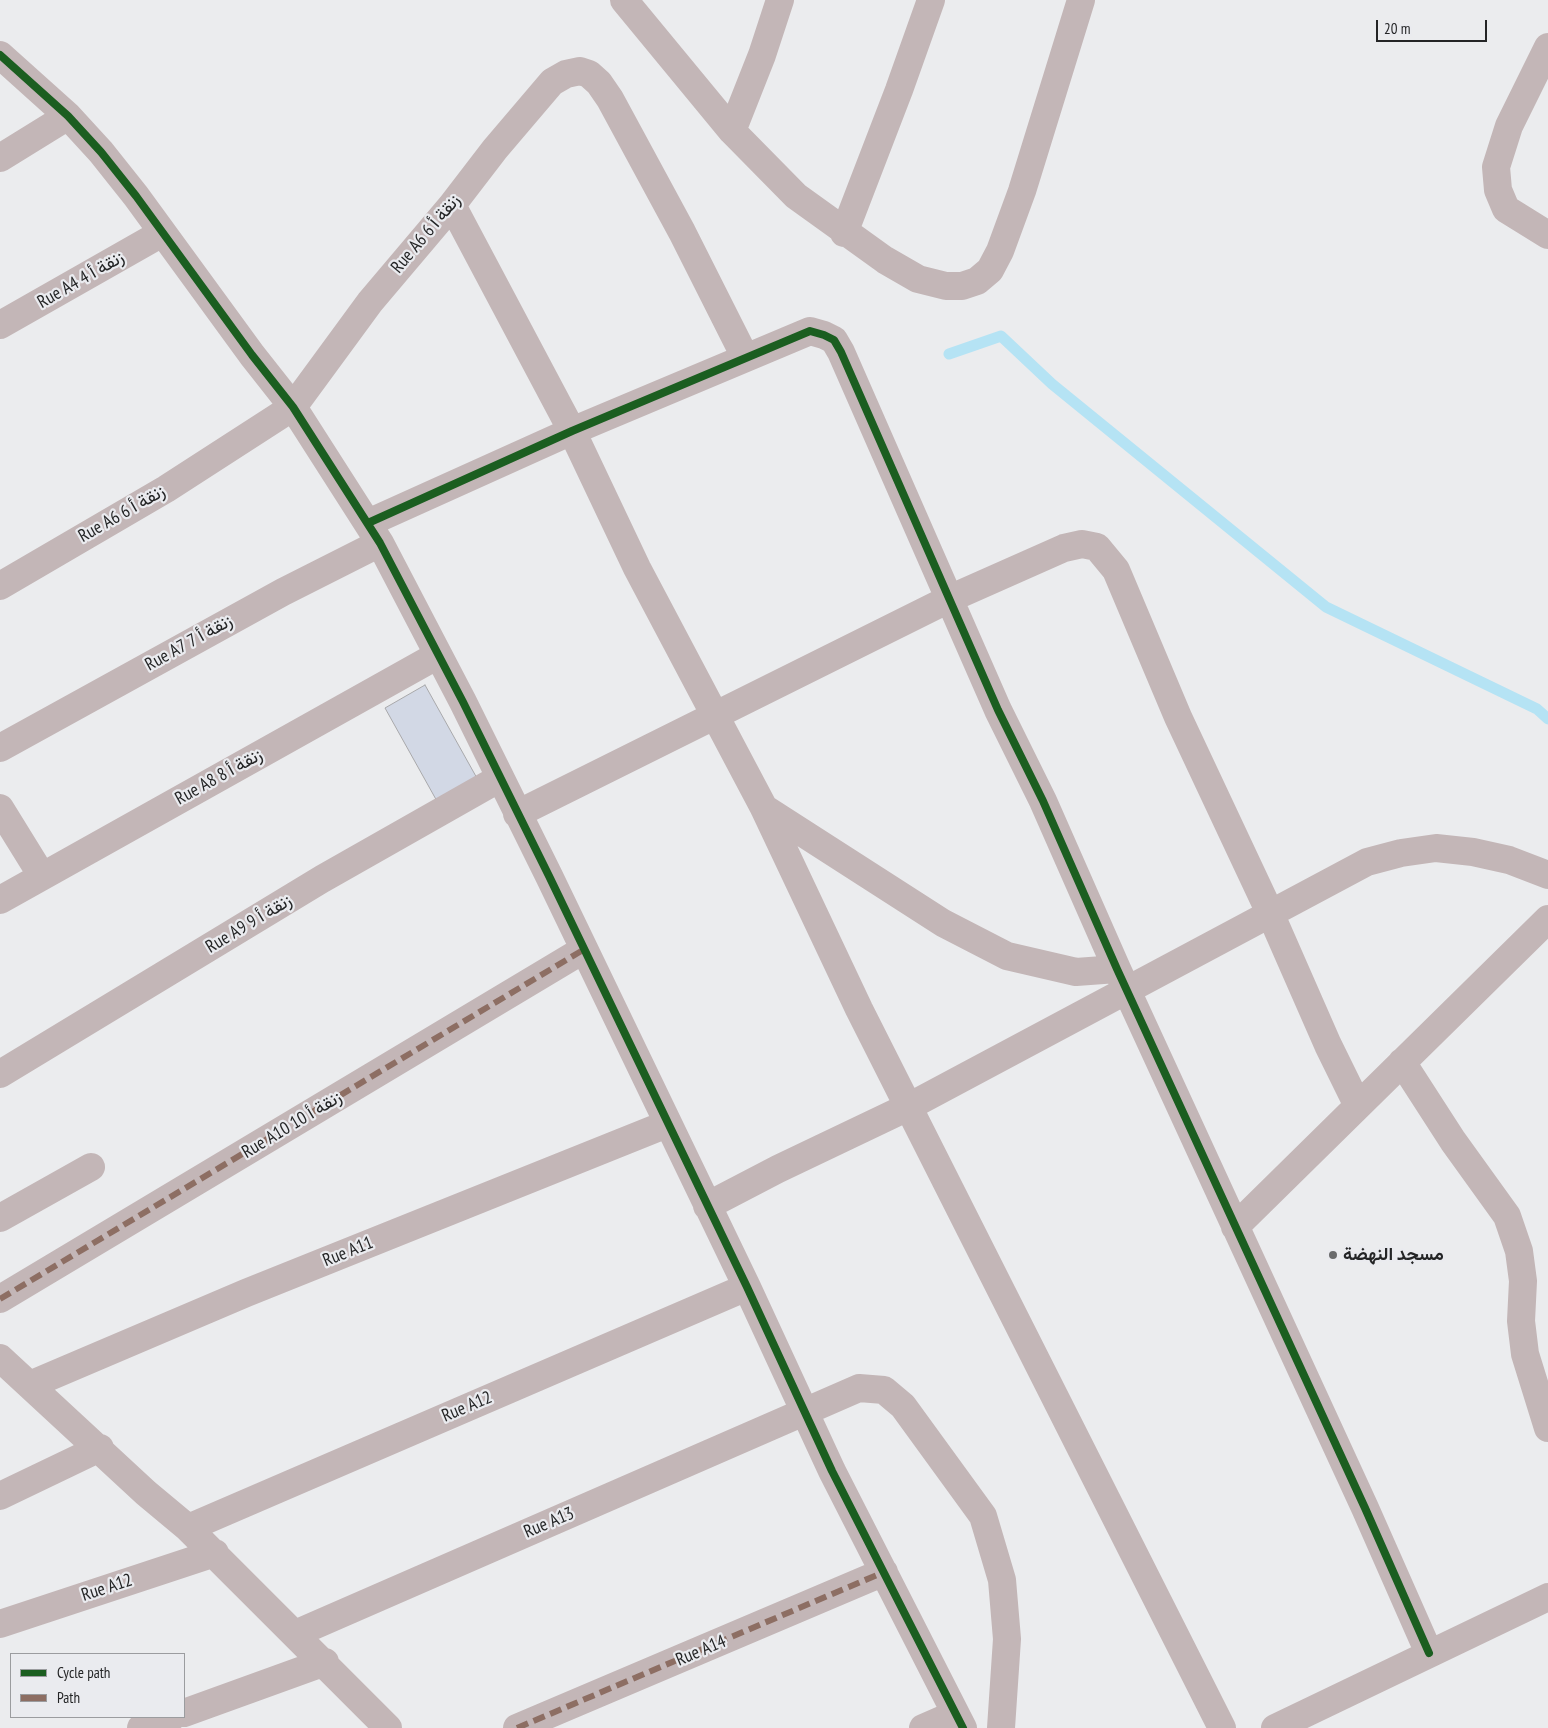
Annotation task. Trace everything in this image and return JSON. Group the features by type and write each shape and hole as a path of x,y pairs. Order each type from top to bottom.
{"street":[{"path":"624,0 732,132 796,196 844,233 885,260 918,279 946,286 962,286 977,281 990,270 1000,251 1022,191 1081,0"},
{"path":"732,132 762,55 780,0"},
{"path":"844,233 931,0"},
{"path":"1548,47 1509,126 1496,167 1498,190 1506,210 1548,235"},
{"path":"0,55 68,116 101,152 293,407 374,533 500,778 747,1287 803,1411 959,1721 923,1728"},
{"name":"Rue A6 زنقة أ 6","path":"0,586 166,489 293,407 370,302 495,149 552,82 566,74 580,71 589,74 605,91 632,136 745,357"},
{"path":"0,158 68,116"},
{"path":"452,204 572,431 637,568 716,714 764,808 859,1009 910,1106 1022,1334 1222,1728"},
{"name":"Rue A4 زنقة أ 4","path":"0,325 162,233"},
{"name":"Rue A7 زنقة أ 7","path":"0,748 275,596 374,533 572,431 810,331 824,334 834,340 841,352 998,710 1043,801 1429,1653"},
{"path":"517,814 949,599 1064,548 1082,544 1097,547 1116,570 1178,717 1271,915 1328,1045 1358,1106"},
{"name":"Rue A8 زنقة أ 8","path":"0,900 438,655"},
{"name":"Rue A9 زنقة أ 9","path":"0,1074 322,879 500,778"},
{"path":"0,808 42,876"},
{"path":"764,808 943,924 1008,956 1076,972 1122,979"},
{"path":"708,1206 778,1169 910,1106 1122,979 1271,915 1367,862 1401,853 1436,848 1473,852 1509,860 1548,875"},
{"path":"1235,1227 1548,919"},
{"name":"Rue A10 زنقة أ 10","path":"0,1299 584,950"},
{"path":"1402,1062 1453,1141 1507,1216 1519,1251 1523,1281 1521,1321 1525,1354 1548,1428"},
{"name":"Rue A11","path":"30,1385 255,1290 668,1124"},
{"path":"0,1218 91,1167"},
{"name":"Rue A12","path":"188,1528 747,1287"},
{"path":"0,1358 100,1448 146,1493 215,1553 388,1728"},
{"name":"Rue A13","path":"295,1634 803,1411 859,1388 884,1390 903,1406 983,1516 1002,1580 1006,1639 1001,1728"},
{"path":"0,1496 100,1448"},
{"name":"Rue A12","path":"0,1624 215,1553"},
{"name":"Rue A14","path":"517,1728 884,1572"},
{"path":"1274,1728 1548,1597"},
{"path":"185,1713 324,1662"},
{"path":"141,1728 169,1718"}],"building":[{"path":"425,685 478,780 438,803 385,708"}],"waterway":[{"path":"949,354 1001,336 1052,384 1326,607 1537,709 1548,719"}],"marked path":[{"path":"0,1299 583,950"},
{"path":"517,1728 884,1572"}],"cycle path":[{"path":"0,55 68,116 101,152 136,196 252,355 293,407 380,543 463,702 549,876 747,1287 832,1471 963,1728"},
{"path":"368,523 572,431 810,331 834,340 841,352 998,710 1043,801 1117,969 1365,1508 1429,1653"}],"place":[{"name":"مسجد النهضة","path":"1333,1255"}]}
